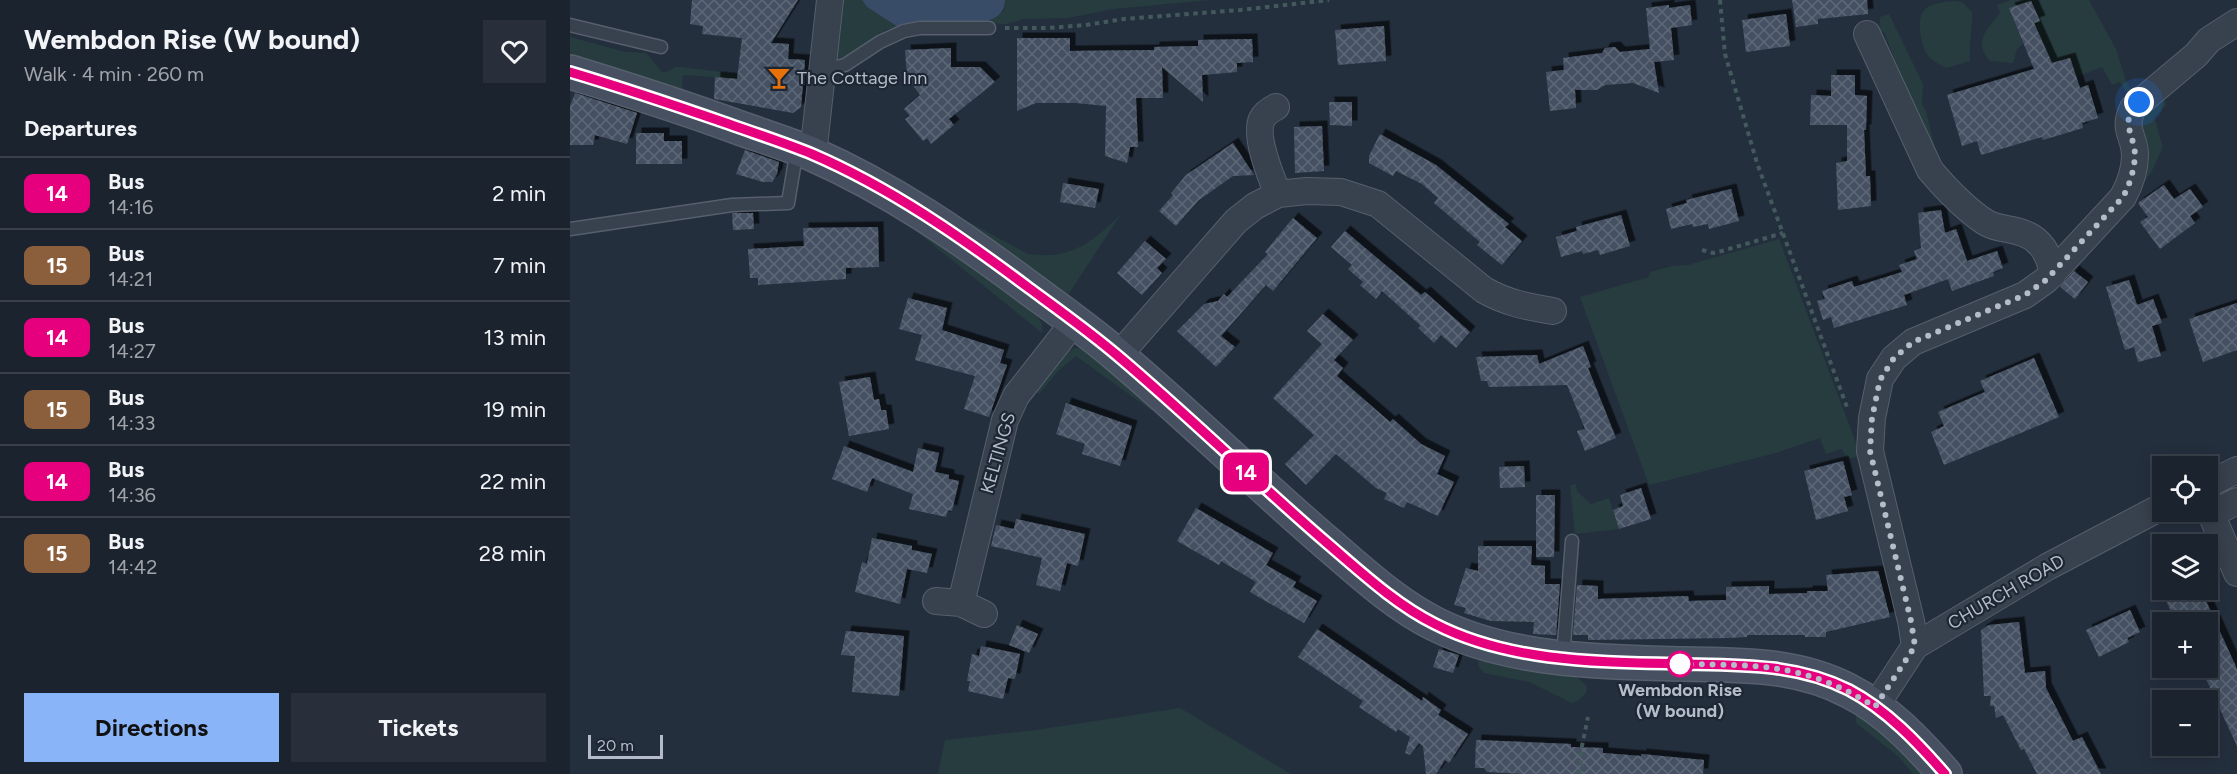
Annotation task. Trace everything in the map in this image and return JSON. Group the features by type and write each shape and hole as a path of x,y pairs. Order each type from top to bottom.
{"main road":[{"path":"570,72 663,101 805,151 863,179 925,214 985,255 1118,356 1279,502 1396,601 1434,624 1473,640 1522,652 1563,658 1623,663 1760,666 1797,671 1849,690 1875,707 1919,744 1945,774"}],"street":[{"path":"805,151 823,70 830,0"},
{"path":"1915,646 1870,451 1874,409 1880,380 1894,358 1913,342 2025,295 2053,274 2123,197 2129,186 2135,153 2128,131 2129,115 2133,108 2196,55 2210,40 2237,22"},
{"path":"1867,34 1930,170 1944,186 1986,223 2035,239 2044,248 2053,274"},
{"path":"1276,107 1266,113 1260,121 1260,134 1266,164 1278,194"},
{"path":"1118,356 1236,221 1255,206 1278,194 1307,191 1341,192 1378,204 1484,290 1503,301 1553,311"},
{"name":"KELTINGS","path":"936,601 973,608 1005,420 1016,396 1074,322"},
{"path":"2218,479 2237,470"},
{"path":"2218,507 2237,501"},
{"name":"CHURCH ROAD","path":"1875,707 1915,646 2047,567 2152,512"},
{"path":"2215,522 2237,573"}],"lane":[{"path":"570,26 662,47"},
{"path":"823,70 845,65 880,42 904,32 920,28 989,28"},
{"path":"570,229 732,205 788,203 805,151"},
{"path":"1563,658 1572,541"}],"path":[{"path":"989,28 1048,28 1086,25 1151,16 1240,10 1329,0"},
{"path":"1720,0 1725,54 1756,163 1849,412"},
{"path":"1702,250 1713,253 1783,233"},
{"path":"1579,774 1588,717"}],"green space":[{"path":"840,0 862,0 867,7 898,27 886,30 845,58 837,58"},
{"path":"1005,0 1211,0 1113,9 1068,18 1024,19 1007,24 970,23 1004,11"},
{"path":"2011,0 2089,0 2116,49 2126,81 2134,97 2127,93 2120,82 2112,85 2102,67 2076,77 2070,58 2052,63 2034,23 2011,13 2023,44 2017,49 2013,63 1990,61 1982,47 1982,41 2000,13 1997,5"},
{"path":"1953,1 1962,2 1972,12 1970,61 1946,68 1927,54 1920,34 1920,20 1928,7"},
{"path":"1889,14 1923,84 1922,104 1926,111 1935,148 1927,148 1885,34 1879,29 1880,17"},
{"path":"570,37 625,52 646,53 662,72 681,67 754,76 754,80 683,75 682,92 570,57"},
{"path":"2163,93 2166,105 2154,118 2163,146 2151,173 2140,186 2146,150 2138,115"},
{"path":"950,212 1028,254 1043,255 1057,254 1080,247 1101,233 1121,214 1068,295"},
{"path":"905,215 1035,313 1042,324 1042,333 900,218"},
{"path":"1779,239 1861,456 1847,459 1842,449 1826,454 1820,438 1776,453 1649,485 1580,297 1649,277 1650,272 1672,266 1688,265"},
{"path":"1074,348 1084,348 1156,406 1152,411 1076,356 1058,371 1039,394 1034,390 1066,353"},
{"path":"1576,484 1577,491 1591,504 1609,498 1619,529 1575,534 1570,485"},
{"path":"1478,659 1501,666 1503,664 1573,674 1587,686 1586,693 1572,703 1529,682 1484,673 1478,666"},
{"path":"1180,708 1291,774 938,774 945,740 1036,730"},
{"path":"1856,710 1928,774 1913,774 1899,757 1856,723"}],"water":[{"path":"862,0 1005,0 1002,11 995,18 985,21 972,23 919,22 898,27 867,7"}],"building":[{"path":"692,0 798,0 771,43 789,44 788,59 805,60 801,107 793,113 714,99 715,77 737,79 742,38 702,34 703,26 690,24"},
{"path":"1792,0 1867,0 1868,14 1818,19 1818,24 1796,27"},
{"path":"2031,1 2040,21 2034,23 2052,63 2070,58 2080,88 2088,85 2098,118 2082,123 2083,128 1981,155 1977,141 1962,146 1947,95 2034,69 2009,8"},
{"path":"1669,5 1669,8 1690,5 1692,25 1671,28 1674,60 1654,62 1659,93 1633,83 1605,85 1597,90 1575,90 1576,108 1550,111 1546,72 1564,70 1563,58 1602,53 1605,48 1615,47 1620,52 1650,49 1646,8"},
{"path":"1786,14 1790,46 1746,52 1742,20"},
{"path":"1384,26 1386,61 1338,65 1335,30"},
{"path":"1017,38 1070,38 1070,51 1154,50 1154,47 1198,46 1198,40 1252,39 1253,62 1237,63 1237,72 1202,75 1203,102 1162,67 1163,98 1136,98 1138,147 1130,147 1127,163 1105,156 1106,106 1036,103 1017,111"},
{"path":"951,48 951,67 980,67 995,82 949,119 954,125 931,144 927,138 923,141 905,119 910,116 904,109 920,95 907,77 905,50"},
{"path":"1831,75 1855,75 1855,95 1867,96 1866,130 1864,130 1866,176 1870,176 1871,206 1838,210 1836,163 1847,161 1847,125 1810,125 1811,95 1831,96"},
{"path":"575,93 637,113 627,144 595,135 593,145 570,145 570,106"},
{"path":"1329,102 1352,102 1352,126 1330,125"},
{"path":"1322,126 1324,171 1295,173 1294,127"},
{"path":"636,133 664,133 664,141 682,141 682,164 636,164"},
{"path":"1380,134 1436,165 1509,224 1505,227 1522,241 1502,265 1477,245 1480,242 1434,203 1438,198 1422,184 1396,171 1393,176 1369,163 1369,156"},
{"path":"1233,143 1254,175 1233,176 1199,200 1176,226 1159,211 1173,195 1171,193 1186,175"},
{"path":"745,150 779,162 777,174 772,182 763,182 736,174"},
{"path":"1063,183 1099,189 1095,208 1060,202"},
{"path":"2164,185 2174,199 2190,189 2203,207 2190,216 2195,223 2160,249 2140,222 2148,217 2138,203"},
{"path":"1731,189 1739,221 1709,229 1708,224 1693,227 1692,224 1671,229 1666,209 1687,203 1686,200"},
{"path":"1941,210 1945,233 1956,229 1967,261 1997,251 2003,268 1993,272 1994,276 1952,291 1948,279 1904,295 1907,305 1834,328 1831,317 1823,320 1817,301 1825,299 1822,291 1852,281 1854,287 1902,272 1899,265 1917,259 1914,251 1921,248 1918,213"},
{"path":"732,213 753,213 754,229 733,230"},
{"path":"1621,215 1630,246 1600,255 1598,250 1583,254 1582,251 1561,257 1556,237 1577,231 1576,227"},
{"path":"1293,218 1317,238 1273,291 1266,285 1221,336 1235,347 1216,367 1177,331 1204,304 1218,301 1224,294 1227,297 1268,254 1265,252"},
{"path":"878,227 879,267 846,268 846,279 758,285 758,278 750,278 748,249 804,246 803,228"},
{"path":"1345,231 1421,295 1425,292 1470,332 1456,348 1441,335 1434,343 1418,328 1421,326 1382,291 1376,299 1360,285 1363,282 1348,269 1352,265 1331,247"},
{"path":"1145,241 1166,259 1157,268 1162,273 1142,295 1117,273"},
{"path":"2074,271 2088,282 2075,299 2060,287"},
{"path":"2129,280 2137,305 2153,299 2162,323 2152,326 2161,356 2138,362 2134,347 2125,350 2106,287"},
{"path":"908,298 947,308 942,330 1004,350 1000,363 1007,365 989,417 964,409 975,376 915,360 922,335 899,329"},
{"path":"2237,303 2237,350 2203,362 2189,319"},
{"path":"1323,314 1353,340 1334,360 1343,368 1337,376 1390,422 1393,419 1421,444 1445,456 1437,474 1454,482 1438,516 1407,502 1404,508 1384,499 1387,493 1376,488 1336,454 1306,485 1285,464 1314,435 1273,398 1322,344 1307,331"},
{"path":"1583,346 1591,367 1588,368 1616,438 1585,451 1577,431 1585,429 1567,385 1489,387 1487,381 1481,381 1476,357 1537,355 1539,364"},
{"path":"2034,358 2059,417 1944,465 1931,432 1944,426 1938,412 1985,392 1980,381"},
{"path":"870,377 874,400 879,399 881,410 886,410 889,429 849,436 839,382"},
{"path":"1066,403 1132,426 1120,466 1082,454 1085,444 1056,434"},
{"path":"844,446 913,472 918,448 939,453 935,472 949,475 949,479 959,481 952,511 948,510 946,517 909,509 913,494 872,478 867,492 832,479"},
{"path":"1843,461 1852,495 1844,497 1848,511 1816,520 1804,471"},
{"path":"1524,466 1525,487 1500,488 1499,467"},
{"path":"1641,488 1651,519 1619,529 1613,510 1623,506 1620,495"},
{"path":"1536,495 1555,495 1554,557 1536,557"},
{"path":"1196,508 1273,553 1266,565 1296,582 1293,587 1317,601 1304,623 1250,592 1256,582 1221,561 1219,565 1177,541"},
{"path":"1016,519 1085,534 1078,566 1067,563 1060,591 1036,585 1042,558 991,546 996,525 1014,529"},
{"path":"872,538 912,546 912,550 932,554 927,573 907,569 900,604 855,592 862,562 867,564"},
{"path":"1478,546 1532,546 1531,565 1545,566 1545,584 1560,584 1556,635 1533,634 1534,622 1491,621 1464,613 1466,608 1454,605 1466,568 1478,571"},
{"path":"1878,571 1890,617 1826,632 1826,637 1747,635 1747,637 1727,638 1588,640 1588,635 1573,635 1577,585 1598,586 1598,599 1688,596 1689,601 1726,600 1726,587 1769,586 1769,594 1828,591 1826,575"},
{"path":"2166,600 2206,600 2211,612 2171,612"},
{"path":"2130,610 2140,632 2127,638 2129,642 2099,657 2086,630"},
{"path":"2019,622 2025,673 2045,671 2046,688 2073,741 2082,737 2101,774 2037,774 2024,749 2021,750 2003,715 1996,718 1994,706 1990,706 1991,696 1984,696 1981,630 1989,625"},
{"path":"1017,625 1038,634 1029,653 1009,645"},
{"path":"2218,627 2237,669 2237,746 2218,705 2218,690 2211,690 2206,679 2218,678"},
{"path":"1317,629 1422,701 1423,697 1441,710 1438,715 1468,734 1449,763 1445,760 1436,774 1426,774 1423,746 1419,743 1410,755 1405,753 1410,737 1398,729 1396,732 1359,707 1363,701 1298,657"},
{"path":"846,631 904,636 899,696 852,692 855,656 841,655"},
{"path":"981,646 1020,654 1015,679 1008,678 1003,699 968,691 970,681 967,681 972,654 979,656"},
{"path":"1439,649 1459,655 1453,673 1433,667"},
{"path":"1476,740 1571,744 1571,747 1603,748 1603,753 1704,760 1703,774 1487,772 1484,768 1475,768"}],"bus line":[{"name":"14","path":"570,72 813,154 925,214 985,255 1118,356 1279,502 1396,601 1434,624 1473,640 1522,652 1563,658 1623,663 1760,666 1797,671 1849,690 1875,707 1919,744 1945,774"}],"place":[{"name":"The Cottage Inn","path":"779,78"},
{"name":"Wembdon Rise (W bound)","path":"1680,664"}],"route":[{"path":"1680,664 1760,666 1797,671 1849,690 1875,707 1915,646 1870,451 1872,418 1880,380 1894,358 1913,342 2025,295 2053,274 2123,197 2129,186 2135,153 2128,131 2129,115 2139,102"}]}
